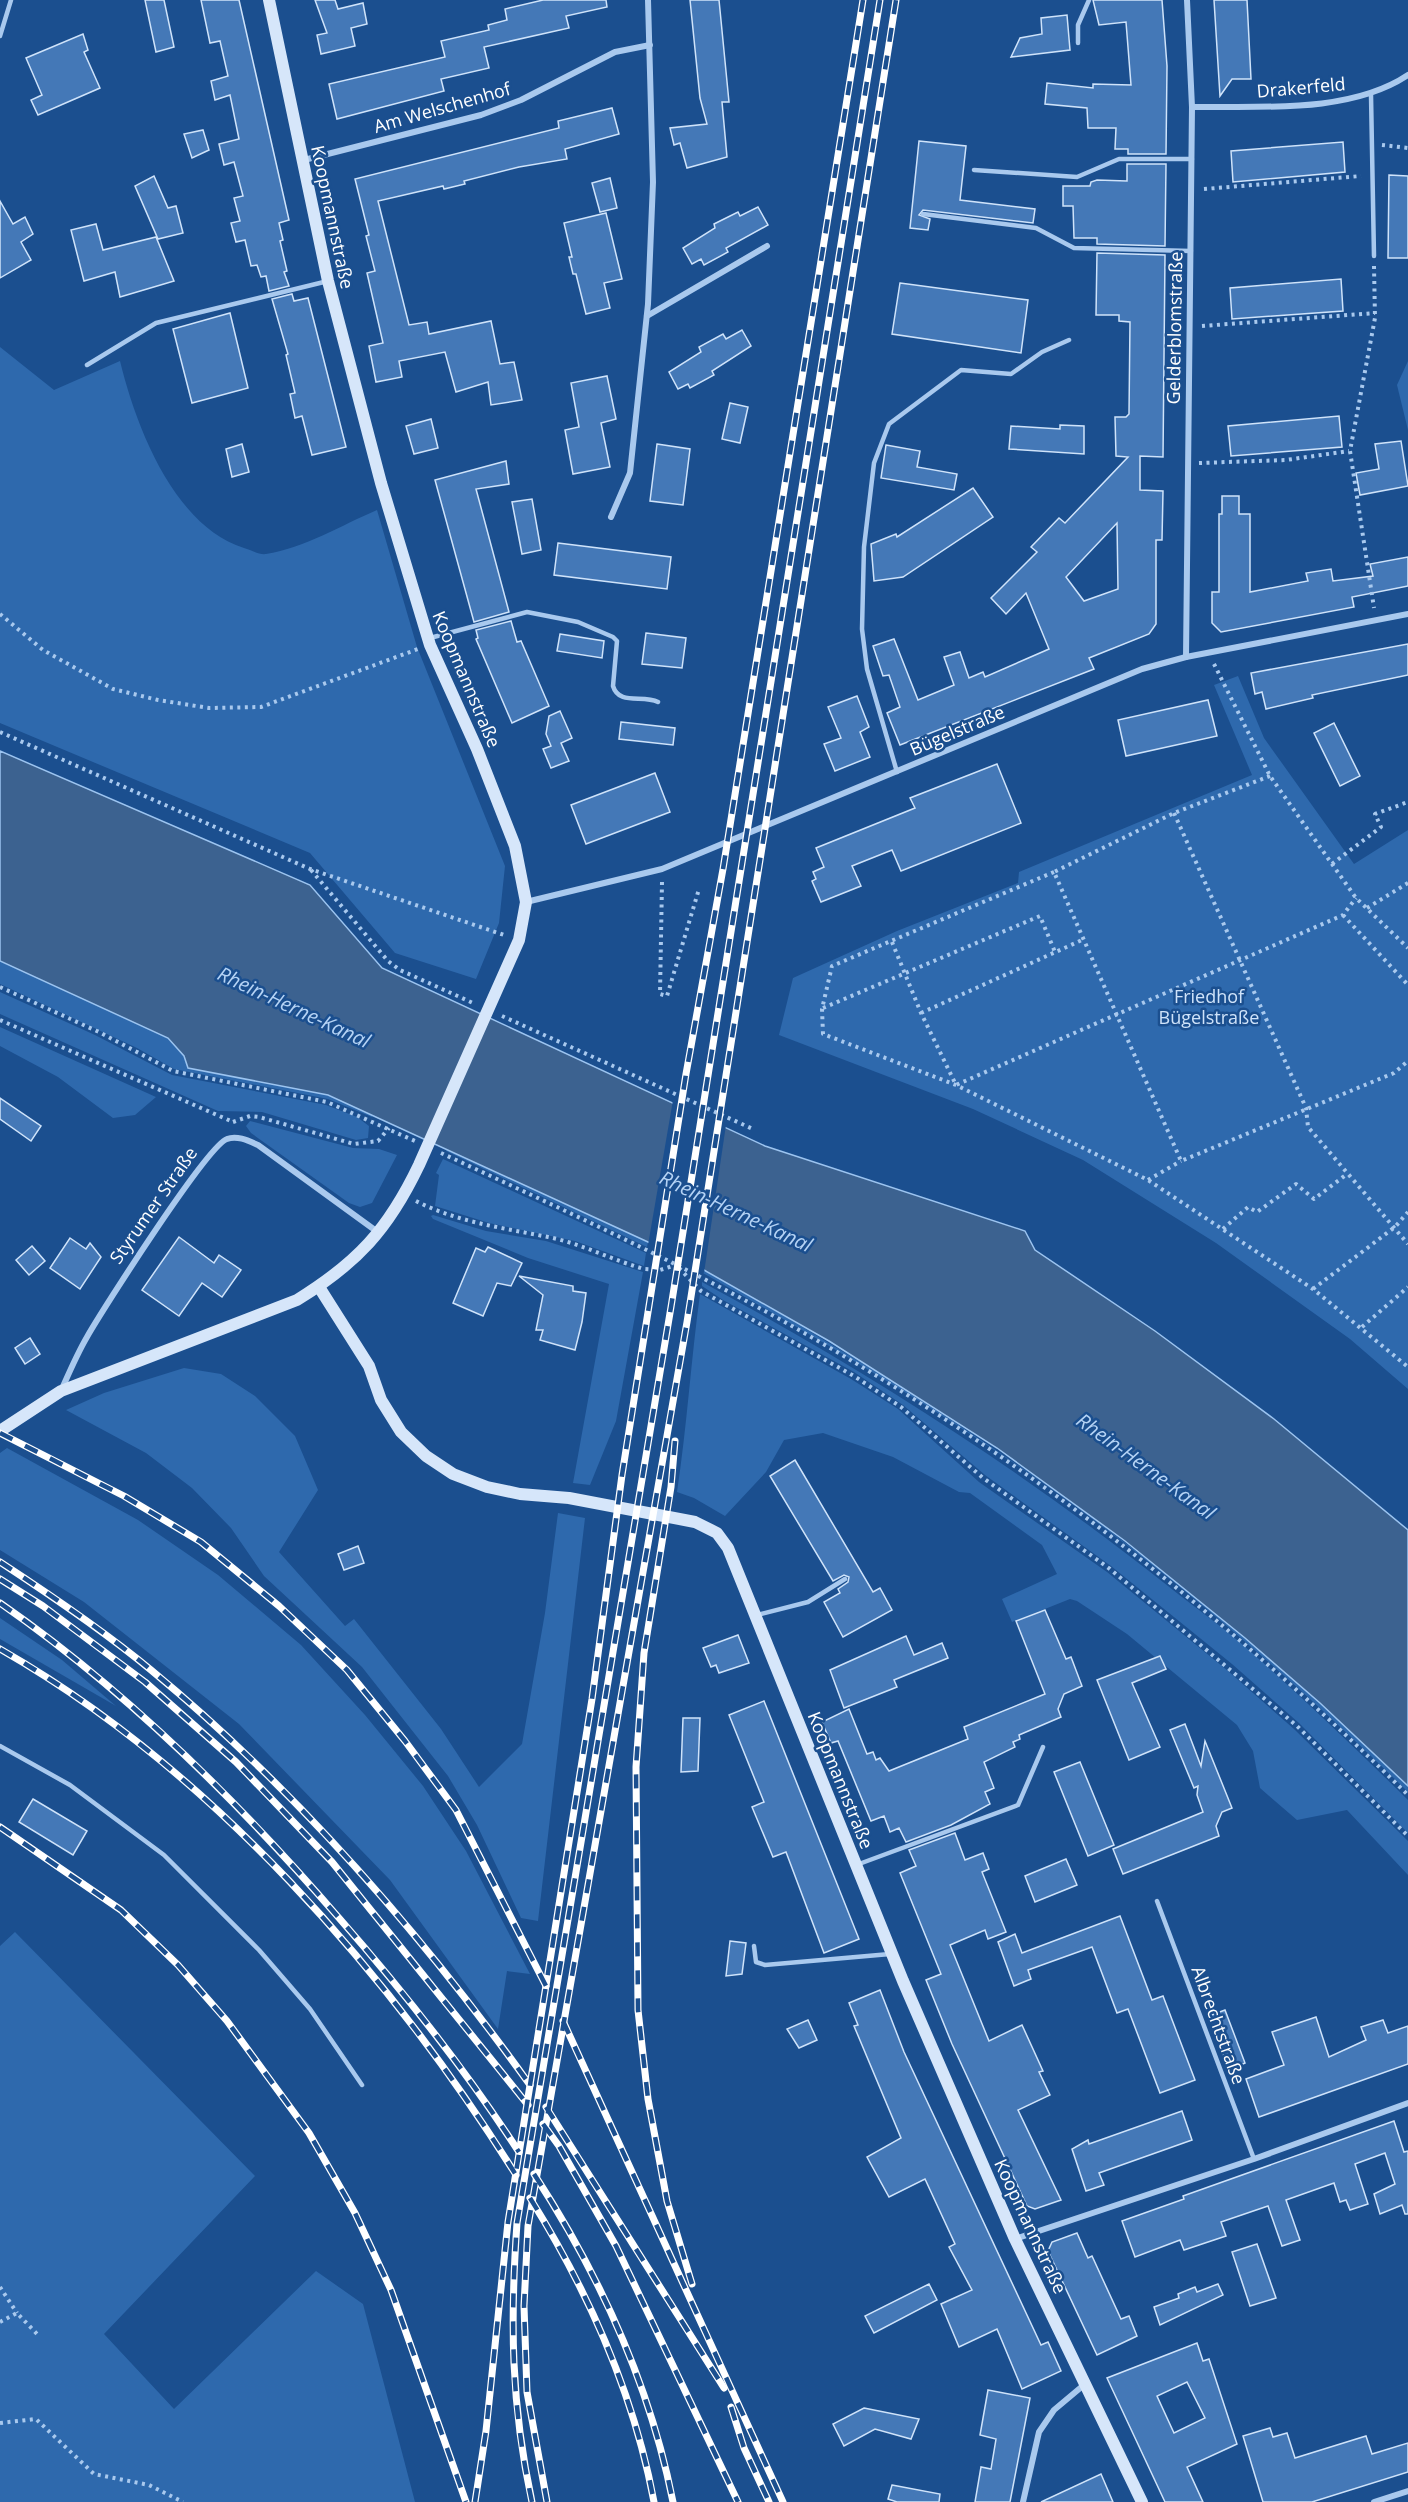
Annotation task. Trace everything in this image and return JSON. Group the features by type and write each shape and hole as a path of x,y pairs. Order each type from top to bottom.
{"street":[{"name":"Koopmannstraße","path":"61,1391 297,1300 319,1287 366,1249 404,1196 519,940 526,902 515,846 477,749 429,642 346,358 269,0"},
{"path":"611,517 630,473 647,316 653,182 648,0"},
{"name":"Gelderblomstraße","path":"1186,657 1186,464 1192,159 1187,0"},
{"name":"Am Welschenhof","path":"304,160 481,115 540,91 615,52 650,45"},
{"name":"Drakerfeld","path":"1192,107 1298,105 1371,95 1408,75"},
{"path":"647,316 767,246"},
{"name":"Bügelstraße","path":"526,902 662,869 1142,669 1186,657 1408,614"},
{"path":"235,1138 258,1145 379,1233"},
{"name":"Styrumer Straße","path":"61,1391 86,1337 171,1207 216,1146 227,1139 235,1138"},
{"name":"Koopmannstraße","path":"319,1287 369,1366 381,1400 401,1432 426,1456 453,1474 487,1487 520,1494 569,1498 695,1522 717,1533 729,1548 892,1954 1015,2239 1142,2502"},
{"path":"0,1431 61,1391"},
{"path":"1015,2239 1254,2159 1408,2103"},
{"path":"1023,2502 1039,2432 1054,2410 1086,2383"},
{"path":"1374,2502 1408,2491"}],"lane":[{"path":"0,36 11,0"},
{"path":"1078,43 1078,25 1089,0"},
{"path":"1371,95 1374,256"},
{"path":"974,171 1077,177 1119,159 1192,159"},
{"path":"923,214 1036,228 1074,248 1191,251"},
{"path":"87,365 156,323 328,281"},
{"path":"897,772 867,669 862,629 864,547 874,463 889,424 961,370 1011,374 1042,352 1069,340"},
{"path":"429,642 521,613 564,618 591,627 617,641 612,686 615,693 623,698 648,698 658,702"},
{"path":"757,1616 808,1602 845,1579"},
{"path":"0,1746 70,1785 164,1855 259,1950 310,2009 362,2085"},
{"path":"856,1865 1018,1805 1042,1748"},
{"name":"Albrechtstraße","path":"1157,1901 1254,2159"},
{"path":"754,1946 756,1962 765,1965 892,1954"}],"path":[{"path":"1373,144 1408,148"},
{"path":"1191,189 1372,176"},
{"path":"1374,256 1375,313 1350,451 1376,620"},
{"path":"1190,327 1375,313"},
{"path":"1186,464 1286,460 1350,451"},
{"path":"0,614 44,650 113,689 158,700 209,708 261,707 429,642"},
{"path":"1209,653 1270,776 1356,897 1408,948"},
{"path":"0,732 310,869 519,940"},
{"path":"1270,776 1174,813 987,902 913,930 892,942 832,966 822,1009 823,1034 956,1085 1148,1180 1313,1289 1408,1367"},
{"path":"1332,864 1381,827 1375,814 1408,802"},
{"path":"1174,813 1306,1108 1308,1127 1408,1244"},
{"path":"310,869 388,961 400,970 475,1004"},
{"path":"662,869 660,994 667,996 699,889"},
{"path":"1054,872 1181,1161"},
{"path":"1367,908 1408,883"},
{"path":"956,1085 1342,915 1356,897"},
{"path":"1342,915 1408,985"},
{"path":"822,1009 1040,916 1055,952"},
{"path":"921,1013 1082,940"},
{"path":"892,942 921,1013 956,1085"},
{"path":"0,987 99,1032 173,1071 327,1102 417,1141"},
{"path":"496,1013 753,1129"},
{"path":"0,1020 233,1122 250,1116 259,1117 354,1144 378,1141 389,1128"},
{"path":"1148,1180 1181,1161 1394,1073 1408,1061"},
{"path":"233,1122 235,1138"},
{"path":"436,1150 676,1265 764,1311 837,1354 1072,1508 1242,1641 1408,1795"},
{"path":"1224,1229 1248,1207 1257,1212 1296,1184 1314,1199 1347,1174"},
{"path":"404,1196 434,1210 488,1227 548,1237 644,1269 660,1270 676,1265"},
{"path":"1313,1289 1395,1227 1408,1212"},
{"path":"676,1265 701,1291 854,1376 901,1407 983,1478 1110,1569 1297,1726 1408,1836"},
{"path":"1362,1327 1408,1287"},
{"path":"0,2287 17,2313 38,2335"},
{"path":"0,2322 17,2313"},
{"path":"0,2423 36,2419 94,2474 149,2485 183,2502"}],"green space":[{"path":"0,347 54,390 120,361 136,415 162,471 178,497 197,519 219,536 244,548 263,554 294,547 377,510 417,647 505,866 499,923 476,979 395,953 310,853 0,723"},
{"path":"1408,361 1408,430 1397,385"},
{"name":"Friedhof Bügelstraße","path":"1238,676 1264,738 1354,864 1408,830 1408,1389 1350,1339 1216,1243 1083,1160 973,1109 779,1035 793,978 897,931 1018,883 1019,872 1252,775 1214,685"},
{"path":"0,961 168,1038 184,1056 188,1068 328,1095 373,1114 372,1117 328,1099 174,1069 137,1048 0,984"},
{"path":"0,992 95,1035 172,1075 326,1105 357,1117 369,1126 368,1138 356,1140 262,1112 218,1111 0,1014"},
{"path":"0,1027 156,1097 135,1115 113,1118 58,1077 0,1046"},
{"path":"250,1121 353,1148 379,1149 397,1155 372,1203 360,1207 349,1203 251,1133 246,1126"},
{"path":"448,1148 648,1242 647,1247 446,1151"},
{"path":"443,1159 646,1253 644,1266 575,1241 489,1223 435,1206 439,1175 436,1173"},
{"path":"431,1216 486,1231 546,1241 643,1272 616,1421 590,1485 573,1483 609,1284 528,1258 433,1219"},
{"path":"704,1270 800,1325 893,1383 1024,1470 938,1413 703,1273"},
{"path":"702,1282 824,1350 1000,1462 1057,1502 1215,1622 1285,1683 1408,1800 1408,1833 1299,1723 1232,1664 1111,1566 985,1475 903,1405 854,1372 723,1300 702,1286"},
{"path":"700,1294 851,1379 898,1409 979,1482 1107,1572 1228,1671 1294,1729 1408,1841 1408,1875 1347,1810 1297,1820 1260,1788 1253,1751 1237,1725 1127,1634 1077,1601 1070,1599 1012,1622 1002,1599 1057,1574 1042,1545 970,1493 959,1492 893,1457 823,1433 784,1440 766,1472 725,1516 694,1498 677,1492"},
{"path":"184,1368 221,1374 255,1396 295,1436 318,1490 279,1552 345,1626 354,1619 441,1729 479,1787 522,1744 545,1613 558,1513 585,1518 538,1921 521,1918 477,1825 448,1776 362,1667 264,1576 231,1528 192,1488 146,1453 66,1410 104,1393"},
{"path":"7,1448 138,1520 218,1575 301,1645 365,1715 423,1786 466,1851 530,1974 507,1971 498,2029 390,1880 239,1724 84,1602 0,1550 0,1453"},
{"path":"1033,1476 1073,1504 1160,1570 1245,1638 1327,1710 1408,1786 1408,1792 1288,1679 1162,1573"},
{"path":"0,1618 62,1660 116,1706 0,1639"},
{"path":"15,1932 255,2176 104,2334 174,2409 316,2271 363,2304 415,2502 0,2502 0,1946"}],"water":[{"name":"Rhein-Herne-Kanal","path":"0,751 310,885 382,968 765,1146 1025,1231 1035,1250 1155,1331 1274,1419 1408,1530 1408,1786 1320,1703 1245,1638 1125,1541 997,1448 829,1341 704,1270 648,1242 328,1095 188,1068 184,1056 168,1038 0,961"}],"pier":[{"path":"673,1100 726,1125 704,1273 648,1245"}],"building":[{"path":"145,0 164,0 174,47 156,52"},
{"path":"201,0 239,0 289,220 279,223 283,240 280,241 287,271 284,272 289,286 269,291 266,276 261,277 257,265 251,266 245,240 236,242 231,223 240,221 234,198 243,196 234,162 224,165 219,144 239,139 230,95 215,100 211,81 228,76 220,41 210,43"},
{"path":"315,0 335,0 338,9 363,3 367,24 351,28 355,46 321,54 317,35 327,33"},
{"path":"543,0 606,0 607,7 566,16 569,28 484,47 489,68 441,79 444,91 337,119 329,84 445,57 441,41 489,30 488,25 507,20 505,9"},
{"path":"690,0 719,0 729,102 722,102 727,157 687,168 680,143 674,145 670,128 707,124 700,98"},
{"path":"1093,0 1162,0 1167,66 1166,154 1128,154 1128,149 1115,149 1116,128 1088,128 1087,108 1045,104 1047,83 1093,88 1093,84 1131,85 1126,22 1099,25"},
{"path":"1214,0 1247,0 1251,79 1232,79 1220,96"},
{"path":"1067,15 1070,50 1011,57 1020,38 1042,34 1041,18"},
{"path":"83,34 88,50 84,52 100,88 38,115 31,100 42,95 26,58"},
{"path":"612,108 619,134 565,149 567,159 519,167 464,181 465,184 444,189 443,186 378,201 409,325 427,322 429,334 491,321 500,364 514,362 522,400 491,405 488,382 456,392 445,352 399,361 402,377 376,382 369,346 383,343 367,273 375,271 366,236 369,235 355,179 559,128 558,121"},
{"path":"203,130 209,150 192,158 184,134"},
{"path":"919,141 966,146 960,200 1035,209 1033,223 923,210 919,215 930,219 928,230 910,228"},
{"path":"1343,142 1345,172 1233,182 1231,151"},
{"path":"1127,164 1166,164 1165,246 1097,244 1097,238 1074,238 1073,206 1063,206 1063,186 1090,186 1091,182 1097,180 1127,181"},
{"path":"1389,175 1408,176 1408,258 1388,258"},
{"path":"154,176 168,208 176,206 183,233 158,239 135,186"},
{"path":"610,178 617,208 600,212 592,183"},
{"path":"0,201 13,224 25,217 33,234 21,242 31,260 0,278"},
{"path":"758,207 768,225 726,248 728,252 704,265 701,259 692,264 683,248 715,228 714,224 738,212 740,216"},
{"path":"606,213 622,279 604,283 610,308 586,314 576,274 573,274 569,257 572,257 564,223"},
{"path":"96,224 103,250 156,237 174,281 120,297 115,272 84,281 71,230"},
{"path":"1097,253 1165,255 1163,457 1140,456 1140,490 1163,491 1162,540 1156,540 1156,624 1149,634 1089,658 1094,669 900,745 887,713 900,707 889,675 883,676 873,646 894,639 918,700 954,685 944,657 960,652 969,678 983,672 985,677 1049,649 1026,593 1006,614 991,598 1037,552 1031,547 1059,518 1065,523 1128,457 1116,456 1115,417 1126,417 1129,414 1130,322 1119,321 1119,315 1096,315","holes":["1117,523 1118,589 1084,601 1066,577"]},
{"path":"1341,279 1343,311 1232,319 1230,288"},
{"path":"900,283 1028,300 1021,353 892,334"},
{"path":"292,294 294,301 308,298 346,447 312,455 302,416 295,418 290,394 295,393 286,355 288,354 272,299"},
{"path":"230,313 248,388 192,403 173,329"},
{"path":"742,330 751,346 712,371 714,375 690,388 688,384 678,389 669,372 701,352 699,347 723,334 726,339"},
{"path":"607,376 616,419 601,423 610,467 573,474 565,430 579,427 571,383"},
{"path":"730,403 748,407 740,443 722,439"},
{"path":"1339,416 1342,447 1231,456 1228,426"},
{"path":"431,419 438,448 414,454 406,426"},
{"path":"1060,425 1084,426 1084,454 1009,449 1011,426 1060,429"},
{"path":"1401,441 1408,486 1360,495 1356,473 1379,469 1375,444"},
{"path":"242,444 249,472 232,477 226,449"},
{"path":"657,444 690,449 683,505 650,501"},
{"path":"886,445 920,451 917,467 957,474 954,490 881,478"},
{"path":"506,461 509,484 476,489 509,612 474,622 435,480"},
{"path":"973,488 993,517 903,577 874,581 871,544 896,534 897,537"},
{"path":"1222,496 1239,496 1239,514 1250,514 1250,592 1308,581 1306,573 1331,569 1333,581 1373,576 1370,564 1408,557 1408,586 1352,597 1354,607 1221,632 1212,623 1212,592 1219,592 1219,514 1222,514"},
{"path":"532,499 541,550 522,554 512,502"},
{"path":"558,543 671,557 667,589 554,575"},
{"path":"511,621 517,642 521,641 549,706 512,723 476,639 478,638 476,630"},
{"path":"646,633 686,638 682,668 642,664"},
{"path":"560,634 604,641 602,658 557,651"},
{"path":"1408,644 1408,675 1312,695 1313,698 1266,709 1262,692 1255,694 1251,673"},
{"path":"857,696 869,727 860,732 870,757 835,771 824,744 841,738 828,707"},
{"path":"1208,700 1217,736 1126,756 1118,720"},
{"path":"560,711 572,738 561,743 569,761 551,768 543,749 551,746 546,734 549,716"},
{"path":"621,722 675,728 673,745 619,739"},
{"path":"1334,723 1360,776 1340,786 1314,733"},
{"path":"997,764 1021,823 901,871 892,850 852,866 861,886 821,902 812,881 816,879 813,872 824,867 816,848 915,808 910,798"},
{"path":"655,773 670,812 586,844 571,805"},
{"path":"0,1098 41,1126 31,1141 0,1119"},
{"path":"179,1237 214,1263 219,1255 241,1270 222,1297 202,1283 179,1316 142,1290"},
{"path":"70,1238 86,1249 90,1243 101,1257 80,1289 50,1268"},
{"path":"32,1246 45,1261 29,1275 16,1260"},
{"path":"488,1247 522,1263 511,1286 497,1283 483,1316 453,1303 476,1248 485,1252"},
{"path":"519,1276 573,1286 573,1291 586,1293 575,1350 540,1340 543,1330 536,1330 543,1295"},
{"path":"30,1338 40,1354 25,1364 15,1348"},
{"path":"795,1460 873,1592 880,1588 892,1610 843,1637 824,1602 840,1593 838,1589 848,1582 849,1577 844,1575 833,1581 770,1476"},
{"path":"358,1546 364,1563 344,1570 338,1554"},
{"path":"1045,1610 1066,1659 1071,1657 1082,1686 1064,1694 1058,1709 1061,1717 1019,1735 1020,1739 1013,1742 1015,1747 984,1762 994,1788 985,1792 990,1804 951,1825 906,1842 899,1828 890,1832 884,1816 871,1821 838,1741 831,1743 822,1722 849,1709 867,1754 873,1752 876,1760 880,1758 889,1771 968,1739 964,1727 1045,1694 1016,1621"},
{"path":"738,1635 749,1663 719,1673 716,1665 711,1667 703,1648"},
{"path":"906,1636 914,1655 942,1643 948,1658 894,1680 897,1687 844,1708 830,1670"},
{"path":"1160,1656 1166,1669 1132,1683 1160,1747 1129,1760 1097,1680"},
{"path":"764,1701 859,1939 824,1953 786,1852 773,1857 752,1807 764,1802 729,1715"},
{"path":"683,1718 700,1718 698,1771 681,1772"},
{"path":"1185,1724 1201,1766 1205,1741 1232,1808 1222,1812 1216,1826 1219,1836 1123,1874 1113,1849 1203,1812 1197,1795 1198,1786 1194,1788 1170,1730"},
{"path":"1080,1762 1114,1845 1088,1856 1054,1772"},
{"path":"33,1799 87,1831 73,1855 19,1822"},
{"path":"955,1833 965,1860 983,1853 989,1869 982,1872 1006,1932 988,1939 985,1930 950,1945 989,2041 1022,2025 1043,2071 1039,2072 1050,2095 1018,2110 1061,2200 1035,2209 1027,2206 952,2044 926,1980 941,1974 900,1873 916,1866 909,1850"},
{"path":"1066,1859 1077,1885 1035,1902 1025,1876"},
{"path":"1120,1916 1152,2000 1163,1996 1195,2080 1160,2093 1128,2009 1117,2013 1092,1947 1028,1970 1031,1979 1014,1986 998,1942 1015,1934 1022,1953"},
{"path":"730,1941 746,1943 742,1974 726,1976"},
{"path":"880,1990 904,2052 1041,2345 1048,2342 1061,2371 1022,2389 997,2329 959,2347 941,2304 972,2290 949,2247 955,2244 925,2179 889,2197 867,2157 901,2138 854,2026 858,2025 849,2003"},
{"path":"1225,2010 1245,2063 1229,2070 1209,2016"},
{"path":"1316,2017 1329,2057 1366,2040 1361,2027 1383,2020 1388,2033 1408,2026 1408,2064 1259,2117 1246,2079 1284,2065 1272,2032"},
{"path":"808,2020 817,2040 799,2048 787,2029"},
{"path":"1182,2111 1192,2140 1099,2173 1104,2185 1086,2191 1072,2149 1088,2140 1089,2144"},
{"path":"1394,2121 1404,2152 1408,2151 1408,2214 1405,2214 1402,2205 1380,2214 1374,2194 1395,2184 1385,2153 1355,2164 1368,2204 1350,2210 1346,2200 1340,2202 1334,2183 1286,2200 1300,2240 1282,2246 1268,2206 1221,2222 1226,2236 1184,2250 1180,2240 1135,2257 1122,2221 1184,2199 1183,2196"},
{"path":"1077,2233 1088,2258 1092,2256 1121,2319 1129,2316 1137,2336 1097,2355 1048,2251 1052,2242"},
{"path":"1257,2244 1276,2298 1250,2306 1232,2252"},
{"path":"929,2284 937,2300 874,2333 865,2316"},
{"path":"1218,2284 1223,2295 1160,2325 1154,2307 1179,2298 1178,2294 1195,2287 1197,2292"},
{"path":"1197,2343 1203,2361 1209,2359 1237,2444 1187,2467 1203,2502 1165,2502 1107,2378","holes":["1187,2382 1205,2418 1174,2433 1157,2396"]},
{"path":"988,2390 1030,2398 1010,2502 975,2502 981,2467 991,2469 996,2439 980,2435"},
{"path":"864,2408 919,2419 911,2439 875,2429 844,2446 833,2424"},
{"path":"1270,2428 1273,2437 1287,2433 1295,2458 1366,2436 1372,2454 1408,2443 1408,2472 1312,2502 1263,2502 1243,2436"},
{"path":"1101,2474 1113,2502 1041,2502"},
{"path":"892,2485 940,2494 939,2502 897,2502 888,2499"}],"railway":[{"path":"475,2502 486,2431 508,2222 592,1699 622,1475 686,1074 723,869 863,0"},
{"path":"532,2502 520,2431 514,2363 513,2295 517,2223 671,1307 880,0"},
{"path":"547,2502 527,2392 524,2306 528,2226 687,1322 896,0"},
{"path":"0,1433 124,1496 201,1542 279,1606 347,1670 405,1741 456,1810 546,1986"},
{"path":"675,1441 671,1487 644,1653 636,1767 638,2010 648,2099 667,2201 692,2284"},
{"path":"0,1562 77,1614 151,1670 256,1764 354,1865 400,1918 488,2028 530,2085"},
{"path":"0,1579 43,1606 145,1682 236,1762 332,1862 528,2105"},
{"path":"0,1603 47,1637 136,1710 221,1790 301,1874 410,2003 477,2091 519,2152"},
{"path":"0,1649 77,1697 151,1753 222,1814 289,1880 352,1951 411,2024 466,2099 516,2175"},
{"path":"0,1827 121,1910 178,1965 227,2021 309,2133 355,2213 391,2290 466,2502"},
{"path":"563,2021 783,2502"},
{"path":"546,2107 724,2388"},
{"path":"543,2124 559,2146 616,2246 738,2502"},
{"path":"534,2174 580,2251 619,2332 651,2415 673,2502"},
{"path":"530,2198 571,2270 606,2344 634,2422 654,2502"},
{"path":"731,2407 744,2448 769,2502"}]}
